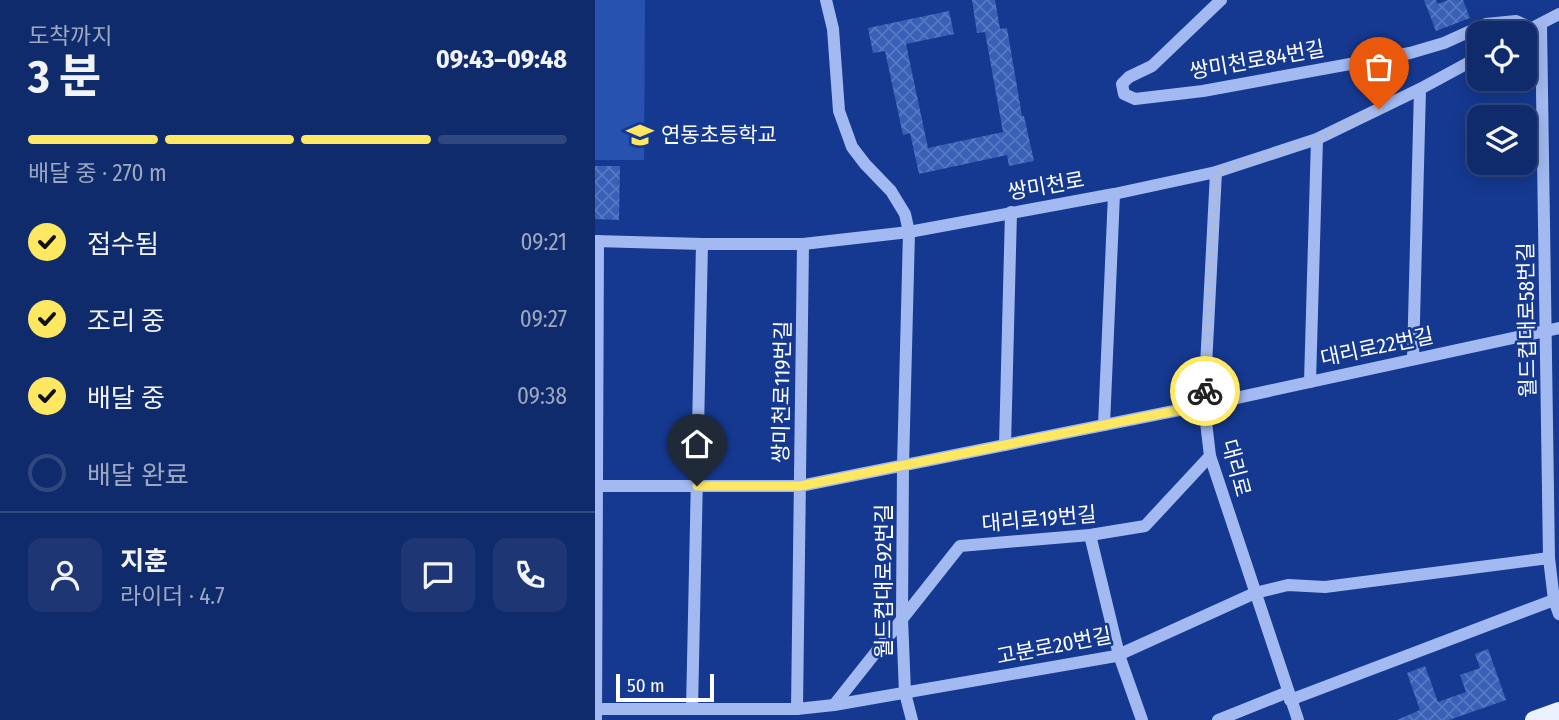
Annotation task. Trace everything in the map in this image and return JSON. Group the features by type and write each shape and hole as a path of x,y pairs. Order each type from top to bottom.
{"main road":[{"path":"1534,720 1559,711"}],"street":[{"path":"826,0 833,29 839,111 852,146 891,191 905,214 909,232"},
{"name":"쌍미천로84번길","path":"1221,0 1152,66 1129,77 1122,84 1124,94 1135,99 1203,91 1411,52 1444,43 1467,33"},
{"path":"1537,25 1559,14"},
{"name":"쌍미천로","path":"597,241 803,244 909,232 1114,194 1216,172 1317,139 1467,64"},
{"path":"1413,359 1420,89"},
{"name":"월드컵대로58번길","path":"1536,91 1553,329 1549,558 1559,614"},
{"path":"1310,382 1317,139"},
{"name":"대리로","path":"1216,172 1204,405 1210,456 1298,720"},
{"path":"1104,425 1114,194"},
{"path":"1005,445 1011,212"},
{"name":"월드컵대로92번길","path":"909,232 902,618 905,693 912,720"},
{"path":"596,720 597,241"},
{"path":"692,709 702,244"},
{"name":"쌍미천로119번길","path":"797,709 803,244"},
{"name":"대리로22번길","path":"596,486 800,486 1204,405 1553,329"},
{"name":"대리로19번길","path":"834,705 960,546 1090,535 1145,526 1210,456"},
{"path":"1090,535 1119,654 1142,720"},
{"name":"고분로20번길","path":"595,709 797,709 834,705 1119,654 1255,593 1288,586 1325,587 1549,558"},
{"path":"1218,720 1557,599"}],"shaded area":[{"path":"595,0 645,0 644,160 595,160"}],"building":[{"path":"972,0 995,0 1000,29 1007,28 1022,116 1034,161 1009,166 1007,155 919,174 910,133 903,135 885,51 873,53 868,28 949,11 954,34 906,44 928,148 1003,132 985,32 977,33"},
{"path":"1424,0 1436,0 1437,4 1448,0 1463,0 1470,18 1436,31"},
{"path":"595,166 620,166 619,220 595,219"},
{"path":"1488,649 1506,700 1449,720 1397,720 1420,710 1407,673 1425,666 1438,702 1466,692 1460,675 1480,668 1475,654"}],"way so far":[{"path":"1205,391 1216,172 1317,139 1379,109"}],"place":[{"name":"연동초등학교","path":"640,135"}],"route":[{"path":"697,486 800,486 1204,405 1205,391"}]}
